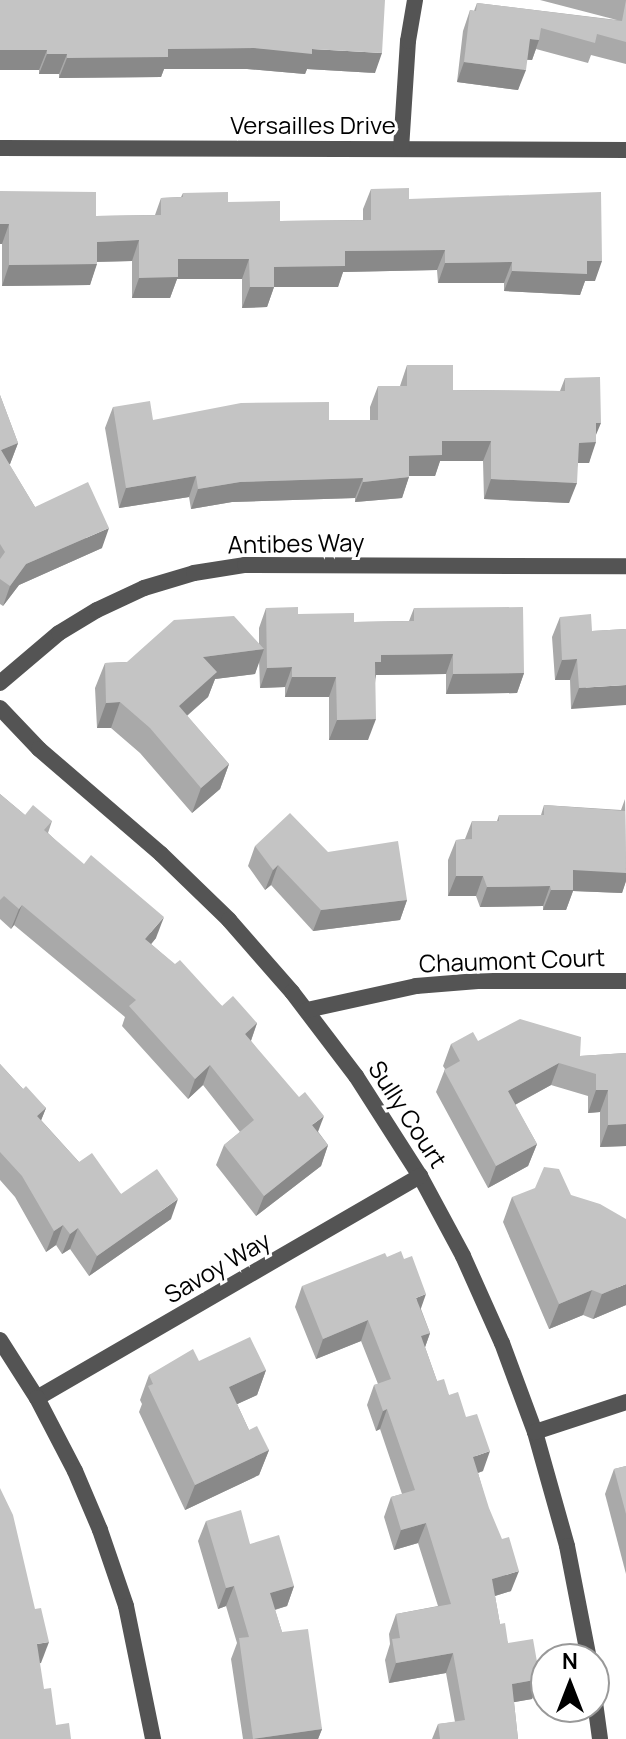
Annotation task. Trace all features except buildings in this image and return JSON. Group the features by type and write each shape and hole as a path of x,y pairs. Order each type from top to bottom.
{"street":[{"path":"401,149 408,41 415,0"},
{"name":"Versailles Drive","path":"0,148 626,150"},
{"name":"Antibes Way","path":"0,683 59,633 97,610 144,588 194,573 245,565 626,566"},
{"name":"Sully Court","path":"0,708 39,749 161,854 229,920 307,1010 356,1076 420,1176 496,1329 535,1432 567,1546 586,1643"},
{"name":"Chaumont Court","path":"307,1010 416,986 478,981 626,981"},
{"name":"Savoy Way","path":"37,1398 420,1176"},
{"path":"0,1340 37,1398 75,1471 104,1543 129,1619 153,1739"},
{"path":"535,1432 626,1402"}]}
